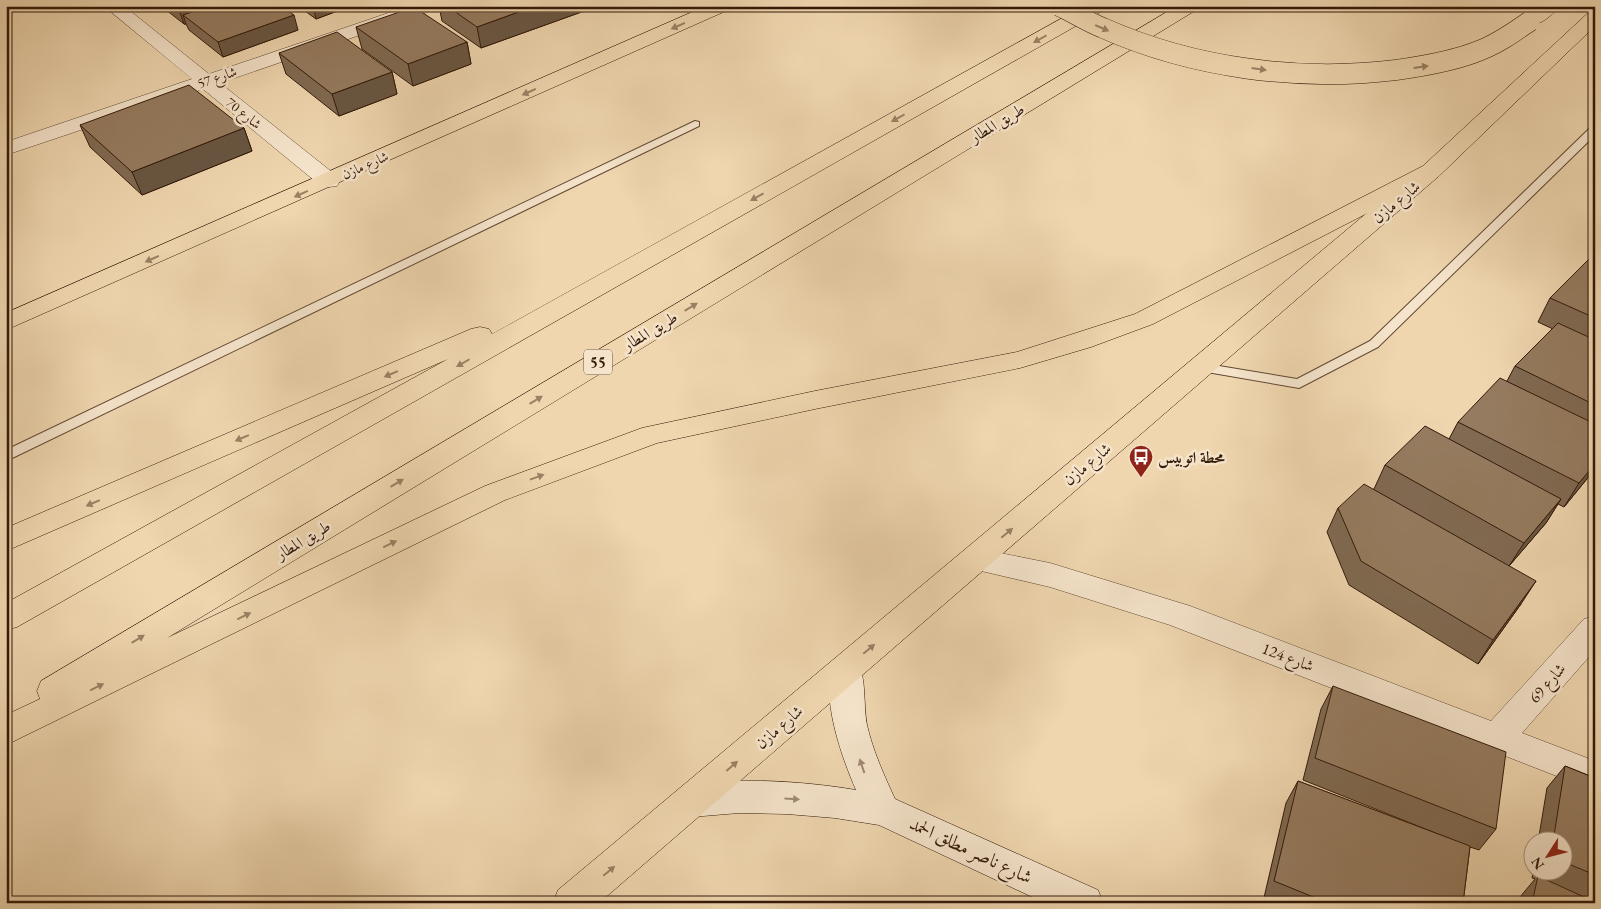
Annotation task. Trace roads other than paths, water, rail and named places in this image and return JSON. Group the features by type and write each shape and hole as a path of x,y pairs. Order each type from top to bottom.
{"main road":[{"name":"شارع مازن","path":"6,322 329,182 722,6"},
{"path":"1059,6 1082,20 1124,38 1172,52 1224,64 1279,71 1334,74 1386,72 1433,65 1473,54 1503,39 1550,6"},
{"path":"6,618 1098,6"},
{"name":"طريق المطار","path":"6,718 1190,6"},
{"name":"شارع مازن","path":"571,903 1431,172 1595,16"},
{"path":"6,731 495,493 652,435 815,400 1020,360 1082,341 1144,319 1431,172"},
{"path":"6,540 613,278"}],"street":[{"name":"شارع 70","path":"112,6 329,182"},
{"name":"شارع 57","path":"6,149 427,6"},
{"name":"شارع 124","path":"976,559 1050,575 1178,615 1595,776"},
{"name":"شارع 69","path":"1498,737 1595,628"},
{"path":"846,669 846,703 852,738 865,774 883,810"},
{"name":"شارع ناصر مطلق الحمد","path":"691,801 739,797 787,798 835,802 883,810 1085,903"}],"lane":[{"path":"6,456 695,124"},
{"path":"1201,367 1299,384 1374,344 1595,129"}],"place":[{"name":"محطة اتوبيس","path":"1141,478"}]}
